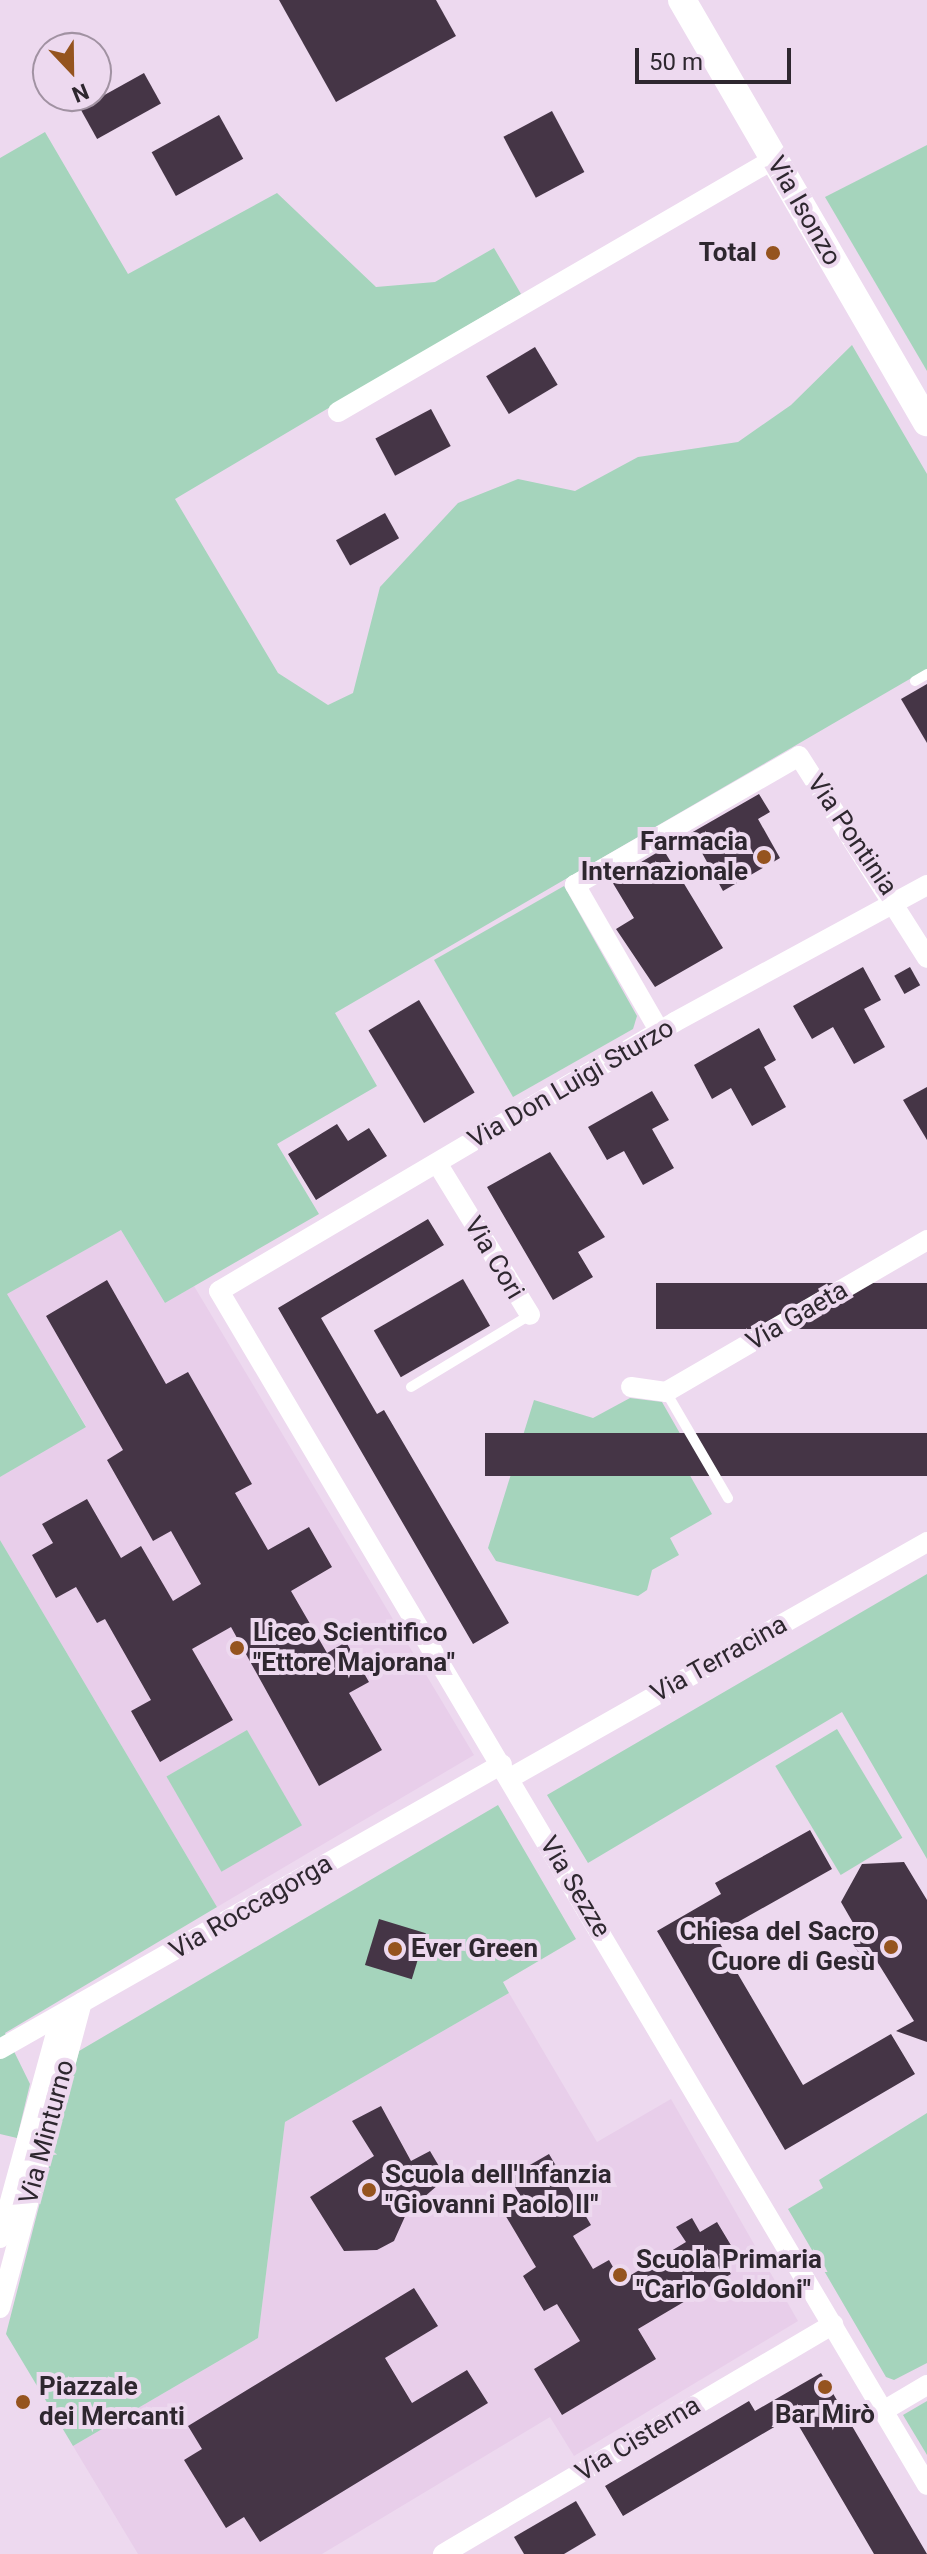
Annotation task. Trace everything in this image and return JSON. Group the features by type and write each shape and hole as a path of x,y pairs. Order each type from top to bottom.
{"main road":[{"name":"Via Isonzo","path":"682,0 927,422"}],"street":[{"path":"338,412 774,159"},
{"name":"Via Pontinia","path":"660,1032 575,885 799,756 897,903 927,958"},
{"name":"Via Don Luigi Sturzo","path":"219,1291 660,1032 927,885"},
{"name":"Via Cori","path":"437,1163 530,1315"},
{"name":"Via Gaeta","path":"666,1392 927,1240"},
{"name":"Via Sezze","path":"219,1291 927,2485"},
{"path":"631,1387 666,1392"},
{"name":"Via Terracina","path":"506,1771 927,1542"},
{"name":"Via Roccagorga","path":"0,2049 506,1771"},
{"name":"Via Minturno","path":"0,2308 82,2003"},
{"name":"Via Minturno","path":"0,2238 61,2015"},
{"name":"Via Cisterna","path":"443,2554 833,2324"},
{"path":"883,2411 927,2385"}],"lane":[{"path":"915,681 927,674"},
{"name":"Via Cori","path":"411,1387 530,1315"},
{"path":"666,1392 728,1498"}],"shaded area":[{"name":"Liceo Scientifico \"Ettore Majorana\"","path":"121,1230 165,1303 194,1286 474,1755 217,1907 0,1540 0,1477 86,1426 6,1294"},
{"path":"509,1993 597,2142 671,2099 798,2321 574,2456 550,2417 322,2554 138,2554 73,2446 258,2338 285,2122"}],"green space":[{"path":"45,132 128,274 277,193 376,287 435,282 494,248 521,294 175,499 278,673 328,705 353,693 380,587 458,503 518,479 575,491 638,457 738,442 791,405 852,345 927,474 927,669 335,1013 377,1086 277,1144 319,1214 165,1303 121,1230 7,1294 86,1427 0,1477 0,158"},
{"path":"927,145 927,371 825,197"},
{"path":"564,886 637,1016 633,1029 513,1097 434,960"},
{"path":"630,1398 662,1402 698,1465 688,1472 712,1514 670,1538 679,1555 652,1570 647,1590 638,1596 496,1561 488,1548 534,1400 593,1418"},
{"path":"0,1540 217,1907 5,2033 30,2084 17,2138 0,2134"},
{"path":"927,1574 927,1859 842,1712 588,1863 547,1795"},
{"path":"837,1729 902,1838 841,1875 775,1766"},
{"path":"247,1730 302,1825 221,1872 166,1776"},
{"path":"498,1805 576,1939 503,1982 509,1993 285,2122 258,2338 73,2446 6,2334 79,2051"},
{"path":"927,2113 927,2363 894,2380 886,2377 788,2209 823,2188 819,2180"},
{"path":"927,2401 927,2455 903,2415"}],"building":[{"path":"279,0 436,0 456,36 336,102"},
{"path":"144,73 161,104 97,139 82,112 112,112 112,91"},
{"path":"552,111 584,172 536,198 503,137"},
{"path":"219,115 243,159 176,196 152,152"},
{"path":"535,347 558,385 509,414 486,376"},
{"path":"431,409 451,446 395,476 375,439"},
{"path":"385,513 399,538 350,566 336,540"},
{"path":"927,684 927,743 901,699"},
{"path":"759,794 770,812 758,819 780,858 723,891 691,833"},
{"path":"663,849 723,948 655,987 616,929 634,918 611,880"},
{"path":"863,967 881,1000 864,1009 885,1047 854,1064 833,1027 812,1039 793,1006"},
{"path":"910,967 920,985 904,994 894,976"},
{"path":"419,1000 475,1093 424,1123 368,1030"},
{"path":"759,1028 776,1060 764,1067 786,1107 752,1126 731,1088 712,1099 694,1065"},
{"path":"927,1087 927,1140 903,1100"},
{"path":"652,1091 669,1120 652,1129 674,1168 643,1185 624,1151 607,1160 588,1127"},
{"path":"337,1124 348,1141 369,1128 387,1156 316,1200 288,1154"},
{"path":"550,1152 605,1237 578,1252 593,1277 553,1300 487,1187"},
{"path":"428,1219 444,1245 321,1318 377,1414 384,1410 509,1623 473,1644 278,1308"},
{"path":"463,1279 490,1326 401,1377 374,1330"},
{"path":"107,1280 166,1384 188,1372 252,1484 235,1493 268,1550 309,1527 332,1567 291,1591 327,1653 346,1642 369,1682 349,1693 382,1750 319,1786 231,1627 192,1649 233,1720 160,1762 131,1711 151,1700 105,1619 97,1623 76,1587 56,1598 32,1555 53,1543 42,1524 87,1499 121,1558 141,1546 173,1601 201,1584 171,1531 153,1541 107,1460 123,1450 46,1316"},
{"path":"656,1283 927,1283 927,1329 656,1329"},
{"path":"485,1433 927,1433 927,1476 485,1476"},
{"path":"810,1830 832,1869 715,1935 803,2085 891,2034 915,2074 785,2150 657,1931 721,1894 715,1883"},
{"name":"Chiesa del Sacro Cuore di Gesù","path":"904,1862 927,1900 927,2042 896,2031 914,2021 873,1955 860,1955 850,1939 856,1928 841,1902 862,1864"},
{"name":"Ever Green","path":"379,1919 426,1933 412,1979 365,1965"},
{"path":"381,2106 411,2161 430,2151 446,2178 407,2212 394,2241 377,2250 344,2251 310,2197 374,2156 352,2121"},
{"path":"549,2154 591,2225 573,2236 593,2269 609,2260 621,2281 686,2242 676,2227 692,2218 700,2232 717,2222 732,2247 719,2254 731,2274 638,2329 656,2359 562,2415 534,2369 580,2341 557,2304 544,2311 523,2276 536,2267 504,2213 524,2202 509,2177"},
{"path":"414,2288 438,2326 385,2358 412,2403 467,2370 488,2403 260,2542 244,2517 226,2528 184,2460 202,2449 188,2426"},
{"path":"821,2373 927,2554 874,2554 793,2416 623,2516 605,2486 749,2401 755,2411"},
{"path":"576,2501 596,2535 564,2554 524,2554 514,2537"}],"place":[{"name":"Total","path":"773,253"},
{"name":"Farmacia Internazionale","path":"764,857"},
{"name":"Liceo Scientifico \"Ettore Majorana\"","path":"237,1648"},
{"name":"Chiesa del Sacro Cuore di Gesù","path":"891,1947"},
{"name":"Ever Green","path":"395,1949"},
{"name":"Scuola dell'Infanzia \"Giovanni Paolo II\"","path":"369,2190"},
{"name":"Scuola Primaria \"Carlo Goldoni\"","path":"620,2275"},
{"name":"Bar Mirò","path":"825,2387"},
{"name":"Piazzale dei Mercanti","path":"23,2402"}]}
